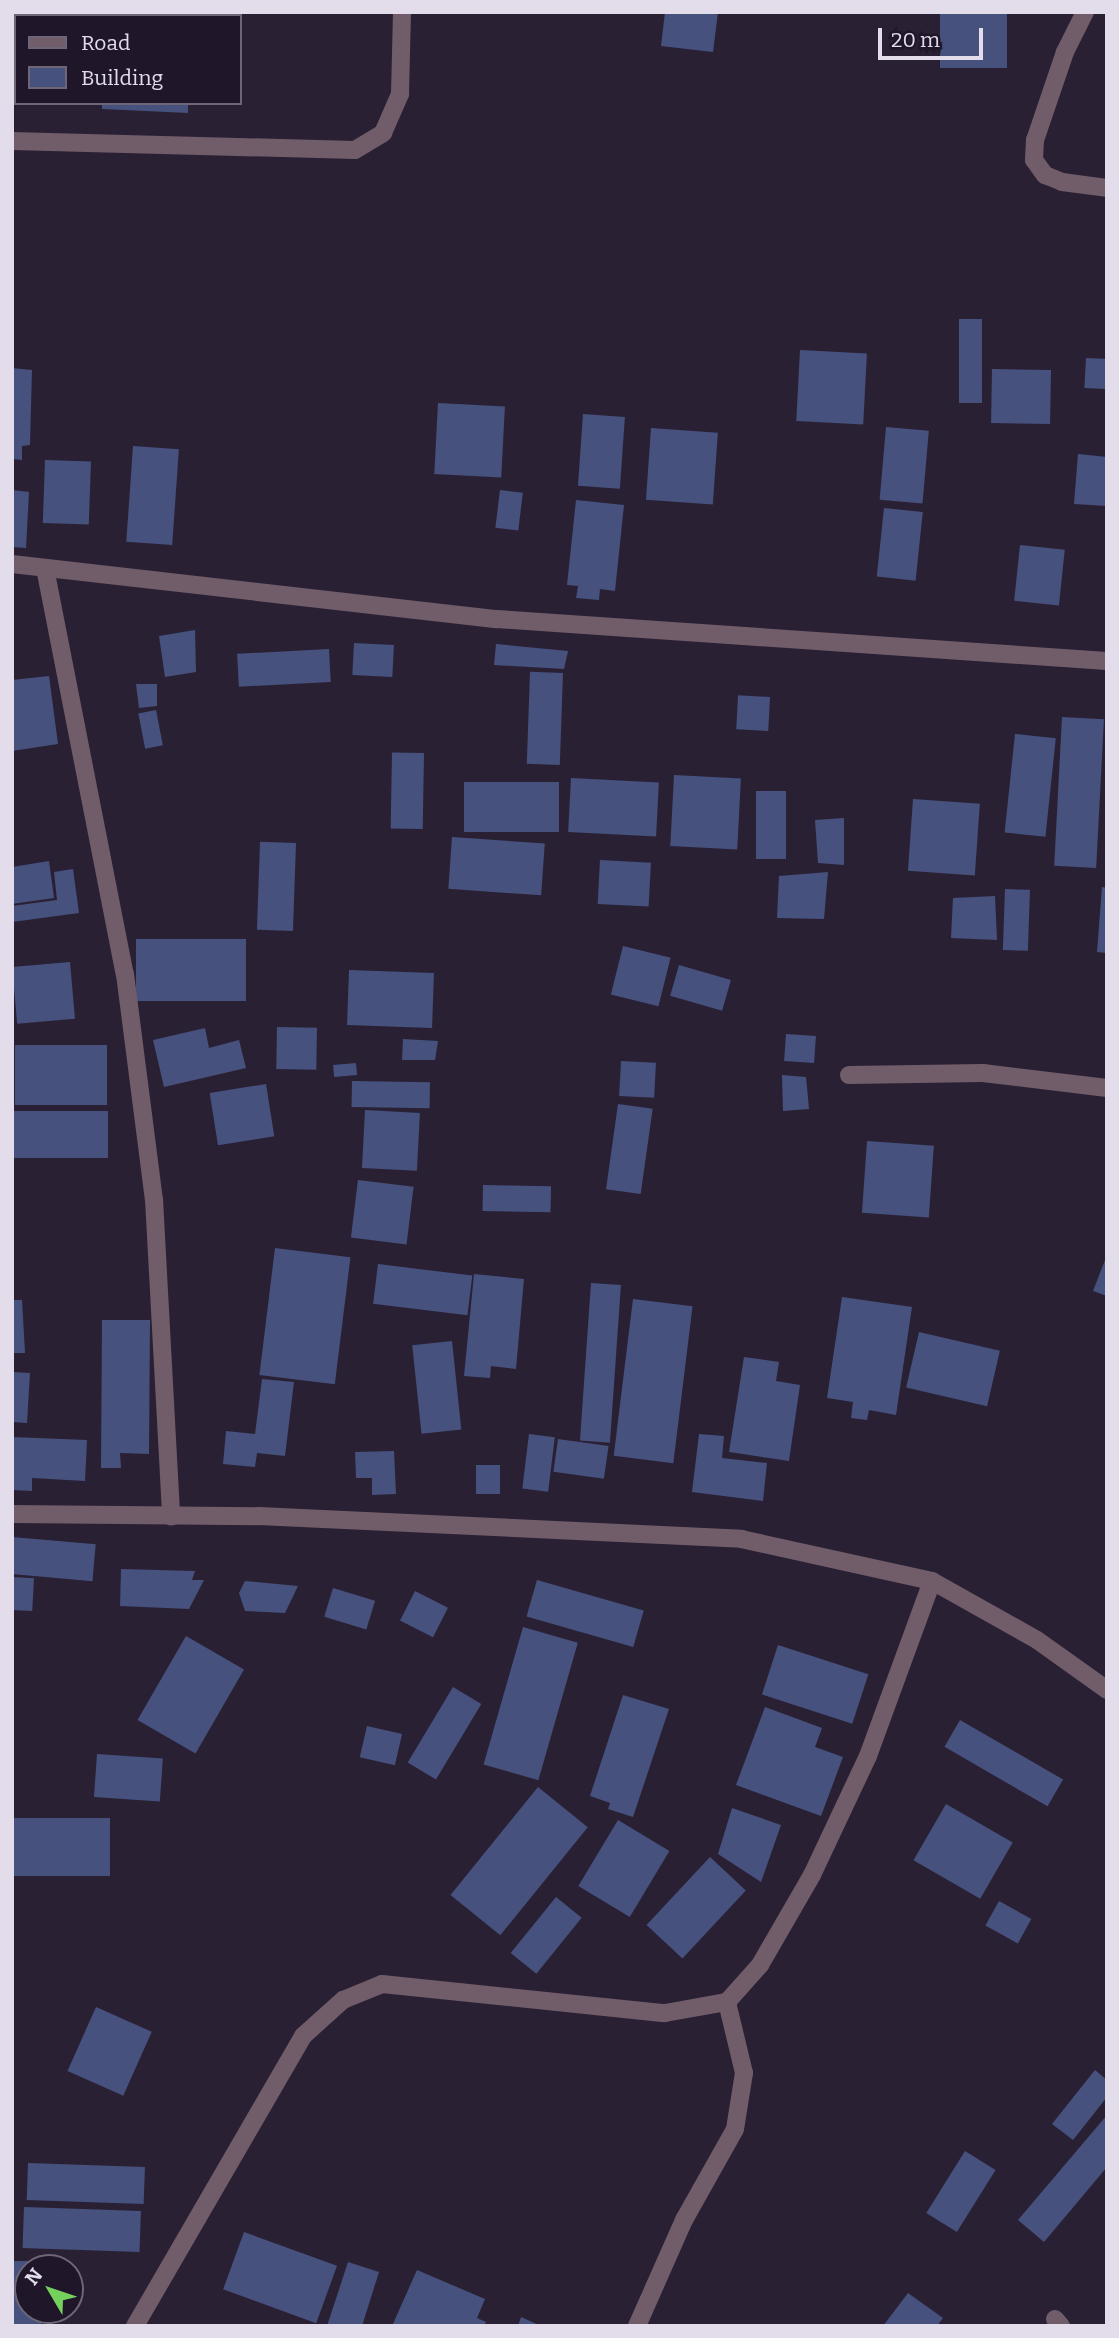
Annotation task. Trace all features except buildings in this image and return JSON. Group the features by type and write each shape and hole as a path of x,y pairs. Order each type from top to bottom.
{"street":[{"path":"12,141 355,150 383,133 400,94 402,12"},
{"path":"1085,12 1039,127 1034,160 1045,175 1062,182 1107,188"},
{"path":"12,564 498,619 1107,661"},
{"path":"45,568 125,974 154,1199 171,1517"},
{"path":"849,1075 983,1073 1107,1088"},
{"path":"12,1514 259,1516 741,1539 932,1581 1037,1640 1107,1690"},
{"path":"135,2326 303,2036 343,2000 382,1984 665,2013 727,2002 760,1965 812,1875 868,1756 932,1581"},
{"path":"637,2326 684,2220 735,2129 744,2073 727,2002"}]}
